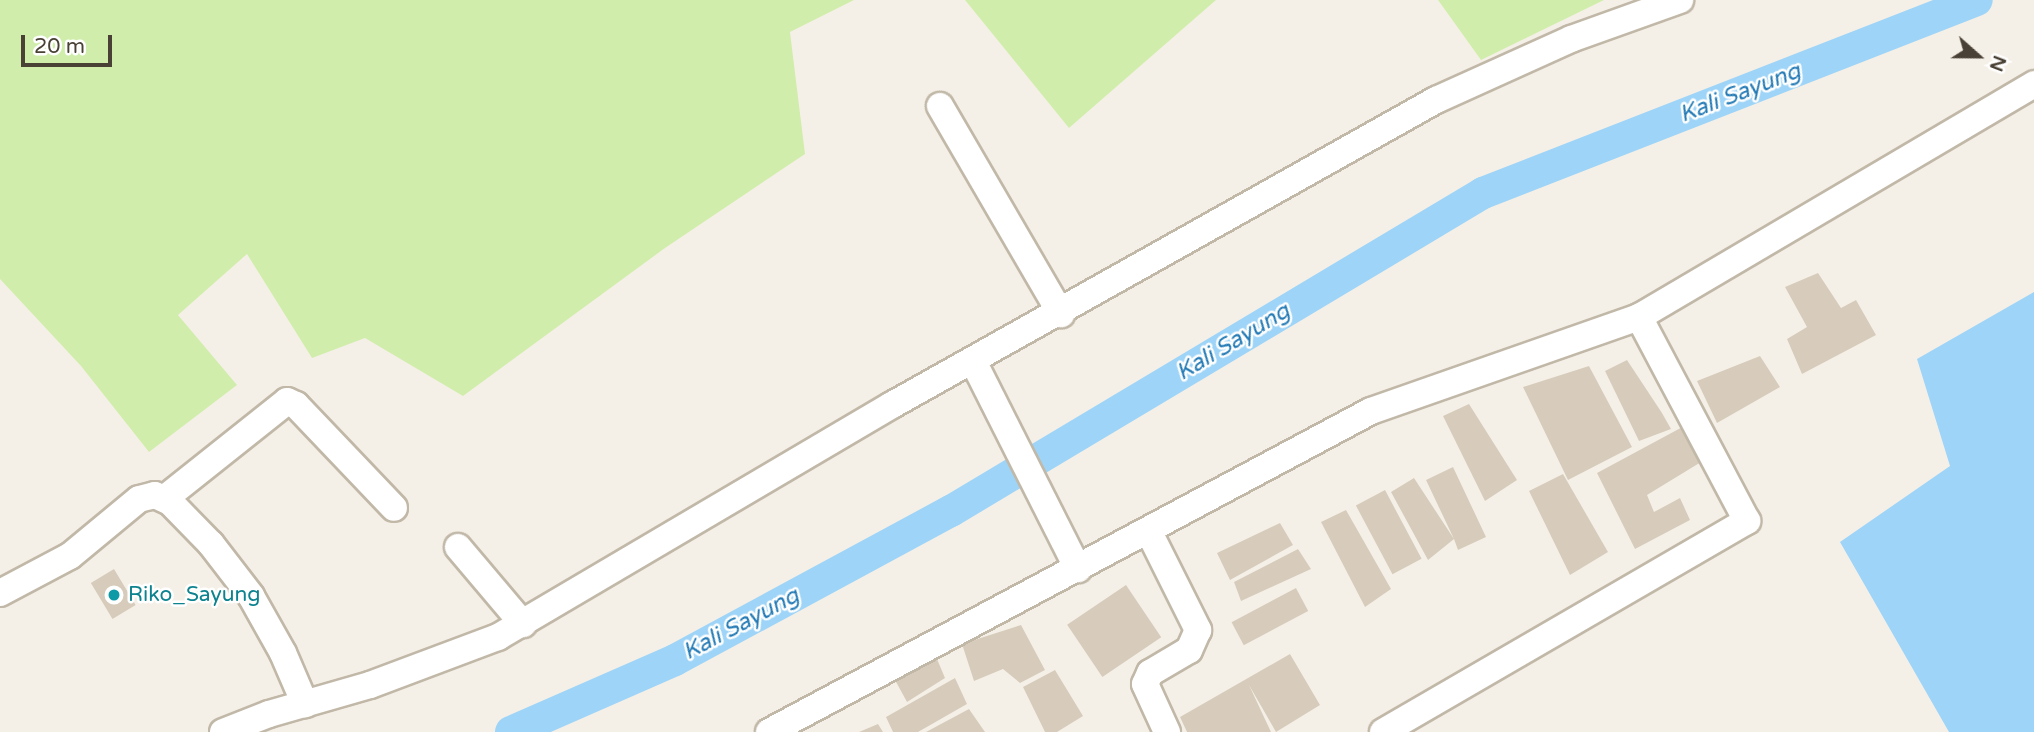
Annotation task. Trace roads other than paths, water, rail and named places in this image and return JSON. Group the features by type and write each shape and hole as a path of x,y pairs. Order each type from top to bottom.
{"street":[{"path":"223,732 433,663 523,624 892,405 979,373 1061,314 1436,100 1571,39 1680,0"},
{"path":"769,732 811,722 1074,562 1149,533 1371,411 1639,317 2034,84"},
{"path":"940,106 1061,314"},
{"path":"1383,732 1747,521 1639,317"},
{"path":"979,373 1074,562"},
{"path":"164,499 287,401 296,405 394,508"},
{"path":"0,593 71,556 139,499 155,495 164,499 211,544 251,596 283,653 304,704"},
{"path":"1149,533 1198,630 1189,650 1150,673 1145,684 1167,732"},
{"path":"458,547 523,624"}],"water":[{"path":"2034,292 2034,732 1949,732 1840,542 1950,466 1917,359"}],"waterway":[{"name":"Kali Sayung","path":"511,732 675,660 951,511 1483,193 1977,0"}],"place":[{"name":"Riko_Sayung","path":"114,595"}]}
